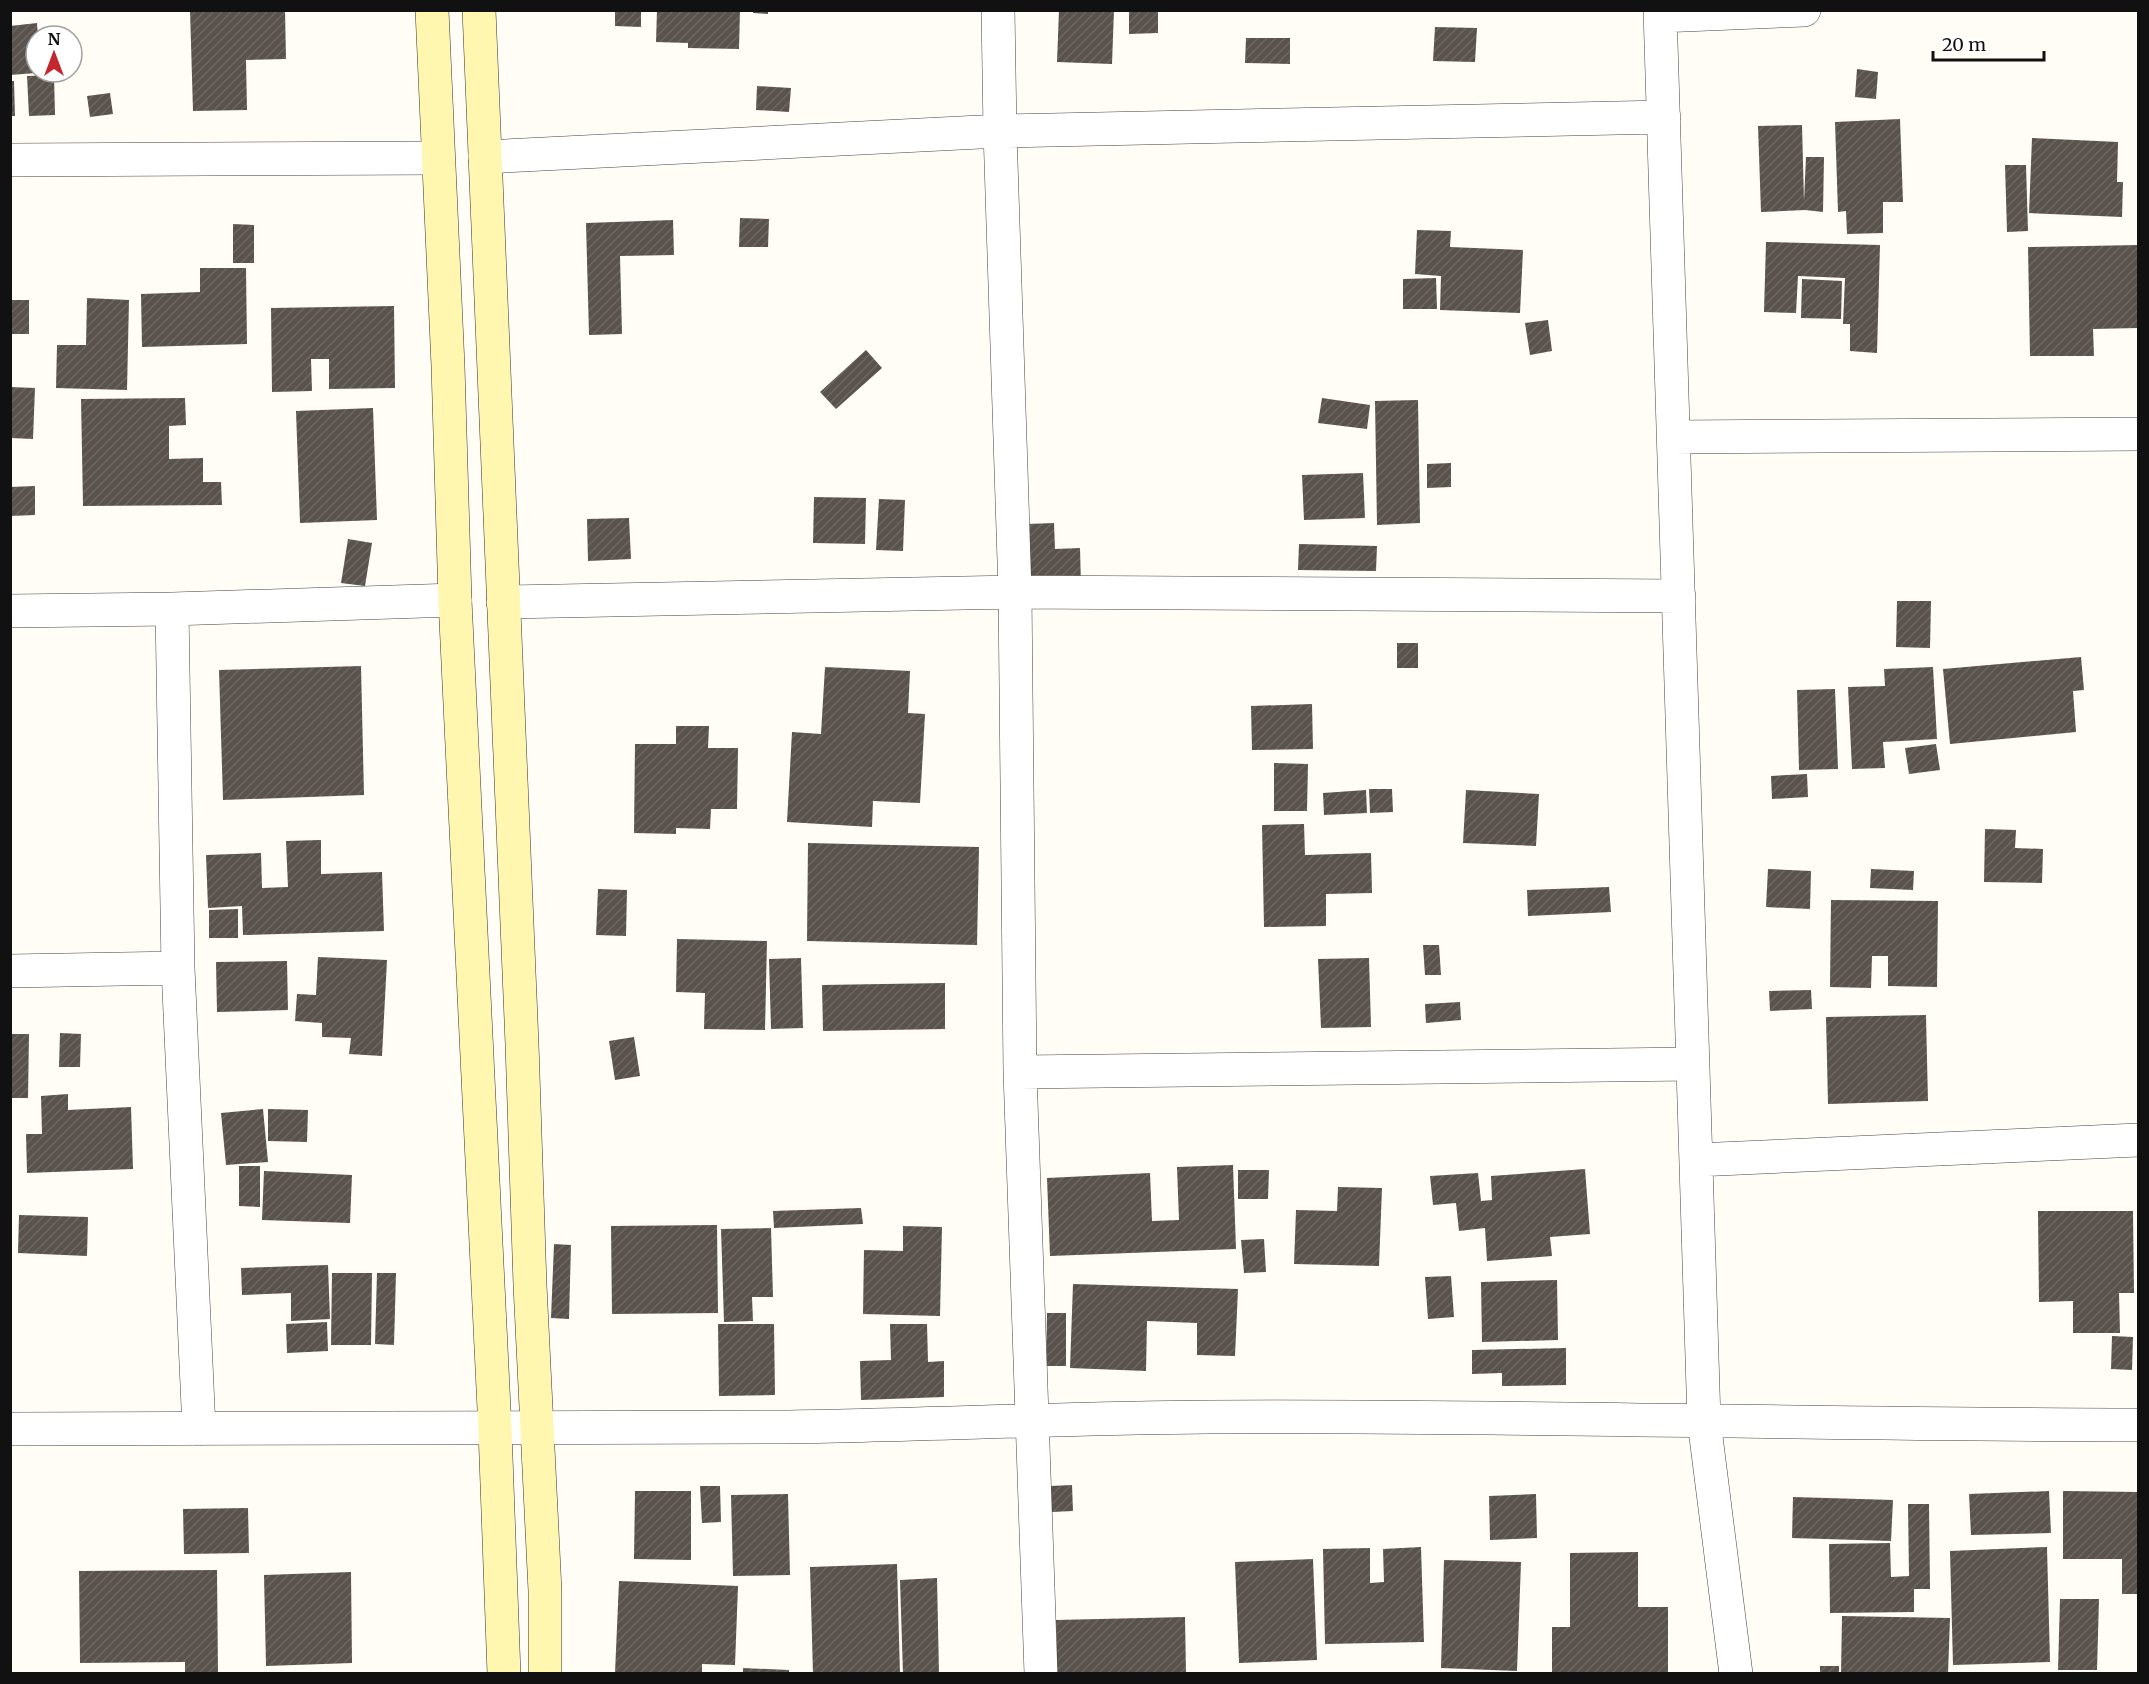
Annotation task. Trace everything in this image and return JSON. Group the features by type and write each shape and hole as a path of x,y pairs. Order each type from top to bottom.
{"main road":[{"path":"432,10 448,366 455,600 495,1430 504,1674"},
{"path":"479,10 530,1285 545,1591 545,1674"}],"street":[{"path":"998,10 1015,592 1020,1072 1041,1674"},
{"path":"1736,1674 1704,1421 1660,13 1804,10"},
{"path":"485,157 1000,131 1664,117"},
{"path":"10,160 438,158"},
{"path":"1673,437 2139,434"},
{"path":"503,602 1015,592 1679,596"},
{"path":"10,611 172,609 455,600"},
{"path":"172,609 178,968 199,1429"},
{"path":"10,971 178,968"},
{"path":"1020,1072 1693,1064"},
{"path":"1696,1160 2139,1140"},
{"path":"10,1429 495,1430 784,1427 1031,1419 1364,1417 1932,1425 2139,1425"}],"building":[{"path":"190,10 285,10 286,59 246,60 247,110 193,111"},
{"path":"615,10 641,10 641,27 615,26"},
{"path":"657,10 740,10 739,49 688,48 688,43 656,42"},
{"path":"753,10 768,10 768,14 753,13"},
{"path":"1059,10 1114,10 1112,64 1057,62"},
{"path":"1129,10 1158,10 1158,33 1129,34"},
{"path":"24,24 24,74 10,75 10,26"},
{"path":"1435,27 1477,28 1475,62 1433,61"},
{"path":"1246,38 1290,38 1290,64 1245,63"},
{"path":"1857,69 1878,72 1876,99 1855,97"},
{"path":"10,81 14,81 15,116 10,116"},
{"path":"27,84 54,84 55,115 29,116"},
{"path":"757,86 791,88 789,112 756,110"},
{"path":"110,93 113,114 90,117 87,96"},
{"path":"1900,119 1903,202 1883,202 1883,233 1847,234 1846,211 1838,212 1835,122"},
{"path":"1802,125 1804,201 1806,157 1824,157 1823,212 1805,210 1761,212 1758,126"},
{"path":"2032,138 2118,142 2117,182 2123,182 2122,217 2029,213"},
{"path":"2005,165 2026,165 2028,231 2007,232"},
{"path":"740,218 769,219 768,247 739,247"},
{"path":"673,220 674,255 620,256 622,334 589,335 586,223"},
{"path":"233,224 254,225 254,263 233,263"},
{"path":"1417,230 1451,231 1450,247 1523,250 1520,313 1440,310 1441,276 1415,274"},
{"path":"1766,242 1880,245 1877,353 1850,351 1850,324 1843,324 1845,278 1798,276 1796,313 1764,312"},
{"path":"2138,245 2138,328 2093,329 2094,356 2030,356 2028,247"},
{"path":"200,268 246,268 247,344 142,347 141,294 200,292"},
{"path":"1436,278 1437,309 1403,309 1403,279"},
{"path":"1802,279 1842,281 1841,319 1801,318"},
{"path":"87,298 129,300 127,390 56,388 57,345 86,345"},
{"path":"10,300 29,300 29,334 10,334"},
{"path":"394,306 395,388 329,389 329,359 311,359 312,391 272,392 271,308"},
{"path":"1548,320 1552,351 1530,355 1525,323"},
{"path":"866,350 882,368 836,409 820,392"},
{"path":"10,387 35,388 33,439 10,438"},
{"path":"185,398 186,425 169,426 169,459 203,458 203,482 221,482 222,505 83,506 81,399"},
{"path":"1322,398 1370,405 1367,429 1318,423"},
{"path":"1418,400 1420,523 1377,525 1375,401"},
{"path":"373,408 377,520 300,523 296,411"},
{"path":"1451,463 1451,487 1427,488 1427,464"},
{"path":"1363,473 1365,518 1304,520 1302,475"},
{"path":"35,486 35,515 10,516 10,487"},
{"path":"814,497 866,498 865,544 813,543"},
{"path":"879,499 905,500 903,551 876,550"},
{"path":"629,518 631,559 588,561 587,519"},
{"path":"1054,523 1055,549 1080,548 1081,586 1029,588 1027,524"},
{"path":"348,539 372,543 365,586 341,583"},
{"path":"1299,544 1377,546 1376,571 1298,570"},
{"path":"1897,601 1931,601 1930,648 1896,647"},
{"path":"1397,643 1418,643 1418,668 1397,668"},
{"path":"2081,657 2084,690 2073,691 2076,732 1950,744 1943,669"},
{"path":"361,666 364,795 223,800 219,670"},
{"path":"825,667 910,671 908,713 925,714 920,803 873,801 872,827 787,822 792,732 821,734"},
{"path":"1933,667 1937,739 1883,742 1885,768 1852,769 1848,687 1885,686 1884,669"},
{"path":"1835,689 1838,769 1799,770 1797,690"},
{"path":"1312,704 1313,749 1252,750 1251,706"},
{"path":"676,726 709,726 708,748 738,748 737,809 711,809 710,829 676,828 676,834 634,833 635,744 676,744"},
{"path":"1936,744 1940,770 1909,774 1905,748"},
{"path":"1274,763 1308,764 1307,811 1274,811"},
{"path":"1807,774 1808,797 1772,799 1771,776"},
{"path":"1369,789 1392,789 1393,812 1370,813"},
{"path":"1366,790 1367,813 1324,815 1323,793"},
{"path":"1466,790 1539,794 1536,846 1463,843"},
{"path":"1304,824 1305,855 1371,853 1372,893 1326,894 1326,926 1264,927 1262,825"},
{"path":"1985,829 2016,830 2015,848 2043,849 2042,883 1984,882"},
{"path":"321,840 321,874 382,872 384,931 243,935 242,906 208,908 206,855 261,853 262,888 288,887 286,841"},
{"path":"808,843 979,847 977,945 807,941"},
{"path":"1768,869 1811,871 1810,909 1766,907"},
{"path":"1871,869 1914,871 1913,890 1870,888"},
{"path":"1609,887 1611,912 1528,916 1527,890"},
{"path":"598,889 627,890 626,936 596,935"},
{"path":"1831,900 1938,901 1937,987 1888,986 1888,956 1872,956 1871,988 1830,987"},
{"path":"238,909 238,938 209,938 209,910"},
{"path":"677,939 767,941 765,1030 704,1029 705,993 676,992"},
{"path":"1423,945 1439,945 1441,975 1425,975"},
{"path":"318,957 387,960 382,1056 349,1054 351,1038 322,1037 322,1023 295,1021 297,994 316,995"},
{"path":"801,958 803,1028 771,1029 769,959"},
{"path":"1369,958 1371,1027 1321,1028 1318,959"},
{"path":"287,961 288,1010 217,1012 216,962"},
{"path":"945,983 945,1029 823,1031 822,985"},
{"path":"1811,990 1812,1009 1770,1011 1769,991"},
{"path":"1460,1002 1461,1020 1426,1023 1425,1004"},
{"path":"1926,1015 1928,1101 1828,1104 1826,1017"},
{"path":"60,1033 81,1034 80,1067 59,1067"},
{"path":"10,1034 29,1034 28,1098 10,1098"},
{"path":"634,1037 640,1076 615,1080 609,1041"},
{"path":"68,1094 68,1110 131,1107 133,1169 27,1173 26,1134 42,1134 41,1096"},
{"path":"263,1109 268,1162 226,1165 221,1113"},
{"path":"268,1109 308,1110 307,1142 268,1141"},
{"path":"1233,1165 1236,1249 1050,1256 1047,1178 1150,1173 1152,1221 1179,1220 1177,1167"},
{"path":"239,1166 260,1166 260,1207 239,1206"},
{"path":"1585,1169 1590,1234 1550,1237 1552,1256 1487,1261 1485,1228 1459,1231 1456,1203 1433,1205 1430,1176 1478,1173 1481,1201 1492,1200 1491,1176"},
{"path":"1238,1170 1269,1170 1268,1199 1238,1199"},
{"path":"264,1171 352,1175 350,1223 262,1220"},
{"path":"1338,1187 1382,1188 1379,1266 1294,1264 1296,1210 1337,1211"},
{"path":"861,1208 863,1224 774,1228 773,1211"},
{"path":"2038,1211 2133,1211 2134,1293 2119,1293 2120,1333 2073,1333 2073,1301 2039,1302"},
{"path":"19,1215 88,1217 87,1256 18,1253"},
{"path":"717,1225 718,1313 612,1314 611,1226"},
{"path":"903,1226 942,1227 940,1316 863,1314 864,1250 903,1251"},
{"path":"771,1228 773,1297 752,1297 753,1321 724,1322 721,1229"},
{"path":"1264,1239 1266,1272 1244,1273 1241,1240"},
{"path":"554,1244 571,1245 569,1319 551,1318"},
{"path":"328,1265 330,1319 291,1321 291,1293 242,1295 241,1268"},
{"path":"332,1273 372,1273 371,1345 331,1345"},
{"path":"377,1273 396,1273 394,1345 375,1344"},
{"path":"1451,1276 1454,1317 1428,1319 1425,1277"},
{"path":"1557,1280 1558,1340 1482,1342 1481,1282"},
{"path":"1073,1284 1238,1289 1235,1356 1197,1355 1197,1323 1147,1321 1146,1371 1070,1368"},
{"path":"1047,1313 1066,1313 1066,1366 1046,1366"},
{"path":"327,1322 328,1351 287,1353 286,1324"},
{"path":"718,1324 774,1324 775,1395 719,1396"},
{"path":"890,1324 927,1324 928,1362 944,1361 944,1397 861,1400 860,1361 891,1360"},
{"path":"2112,1336 2133,1337 2132,1370 2111,1369"},
{"path":"1566,1348 1566,1385 1502,1386 1502,1373 1472,1374 1472,1350"},
{"path":"1072,1485 1073,1511 1052,1512 1050,1486"},
{"path":"700,1486 720,1486 721,1522 702,1523"},
{"path":"635,1491 691,1491 691,1560 634,1559"},
{"path":"2049,1491 2051,1533 1971,1535 1969,1494"},
{"path":"2063,1491 2138,1492 2138,1594 2122,1594 2122,1559 2063,1559"},
{"path":"788,1494 790,1575 733,1576 731,1495"},
{"path":"1536,1494 1537,1538 1490,1540 1489,1496"},
{"path":"1793,1497 1893,1500 1891,1541 1792,1538"},
{"path":"1908,1504 1929,1504 1930,1589 1914,1589 1914,1612 1830,1613 1829,1544 1890,1543 1891,1577 1909,1576"},
{"path":"248,1508 249,1553 184,1554 183,1509"},
{"path":"1421,1547 1424,1642 1325,1644 1323,1549 1370,1548 1370,1583 1384,1582 1383,1549"},
{"path":"2047,1547 2050,1662 1953,1665 1950,1551"},
{"path":"1638,1552 1638,1607 1668,1607 1668,1674 1552,1674 1552,1627 1570,1627 1570,1553"},
{"path":"1313,1559 1317,1660 1239,1663 1235,1562"},
{"path":"1444,1560 1521,1562 1517,1671 1441,1668"},
{"path":"897,1564 900,1674 813,1674 810,1567"},
{"path":"217,1570 218,1674 185,1674 185,1662 80,1663 79,1571"},
{"path":"351,1572 352,1663 266,1666 264,1575"},
{"path":"937,1578 939,1674 903,1674 900,1580"},
{"path":"619,1581 738,1586 735,1665 702,1664 702,1674 615,1673"},
{"path":"2060,1599 2099,1599 2097,1670 2058,1670"},
{"path":"1842,1616 1950,1618 1948,1674 1841,1674"},
{"path":"1185,1617 1186,1674 1057,1674 1056,1620"},
{"path":"1820,1666 1839,1666 1839,1674 1820,1674"},
{"path":"743,1668 789,1670 789,1674 743,1674"}]}
